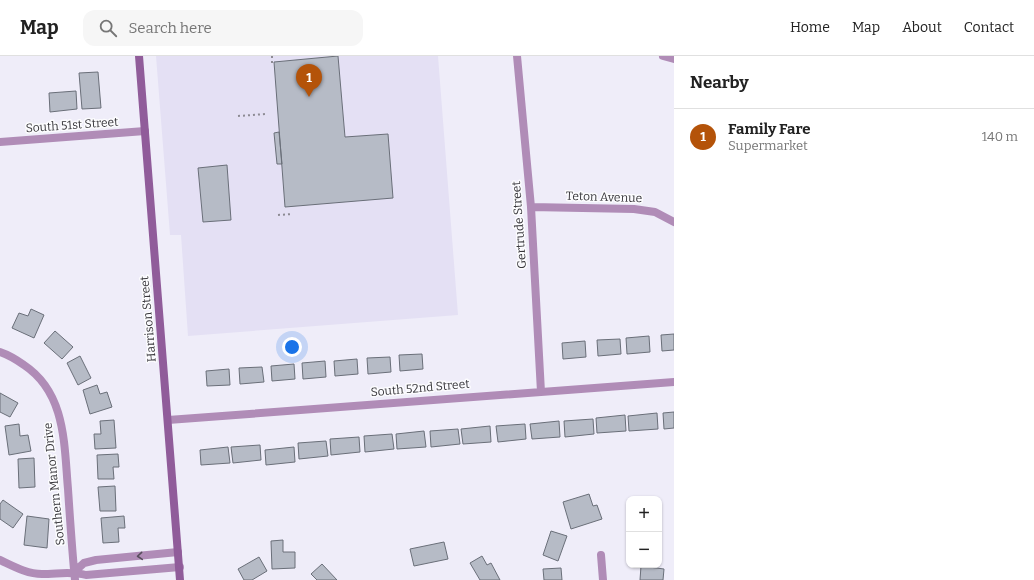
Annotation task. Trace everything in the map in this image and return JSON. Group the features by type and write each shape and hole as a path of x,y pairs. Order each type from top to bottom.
{"main road":[{"name":"Harrison Street","path":"139,56 180,580"}],"street":[{"name":"Gertrude Street","path":"517,56 531,208 541,392"},
{"path":"663,56 674,59"},
{"name":"South 51st Street","path":"0,142 145,131"},
{"name":"Teton Avenue","path":"531,208 634,209 655,212 674,222"},
{"name":"Southern Manor Drive","path":"0,352 16,359 32,370 49,389 62,423 74,576"},
{"name":"South 52nd Street","path":"168,420 674,382"},
{"path":"74,576 84,563 96,560 178,552"},
{"path":"601,554 603,580"},
{"path":"0,560 24,571 41,574 74,576 180,567"}],"path":[{"path":"272,56 272,63"},
{"path":"238,116 266,114"},
{"path":"278,215 292,214"}],"shaded area":[{"path":"156,56 438,56 458,315 188,336 181,235 170,235"}],"building":[{"path":"338,56 345,137 388,134 393,198 285,207 274,62"},
{"path":"98,72 101,108 82,109 79,73"},
{"path":"76,91 77,109 50,112 49,93"},
{"path":"279,132 282,164 277,164 274,133"},
{"path":"227,165 231,220 203,222 198,168"},
{"path":"31,309 44,315 34,338 12,328 19,313 28,316"},
{"path":"55,331 73,347 62,359 44,343"},
{"path":"674,334 674,350 662,351 661,335"},
{"path":"649,336 650,352 627,354 626,338"},
{"path":"620,339 621,354 598,356 597,340"},
{"path":"585,341 586,357 563,359 562,343"},
{"path":"422,354 423,369 400,371 399,355"},
{"path":"80,356 91,378 78,385 67,363"},
{"path":"390,357 391,372 368,374 367,358"},
{"path":"357,359 358,374 335,376 334,361"},
{"path":"325,361 326,377 303,379 302,363"},
{"path":"294,364 295,379 272,381 271,366"},
{"path":"262,367 264,382 240,384 239,368"},
{"path":"229,369 230,385 207,386 206,371"},
{"path":"97,385 100,394 107,392 112,407 90,414 83,390"},
{"path":"0,393 18,403 10,417 0,412"},
{"path":"674,412 674,428 664,429 663,413"},
{"path":"657,413 658,429 629,431 628,416"},
{"path":"625,415 626,431 597,433 596,418"},
{"path":"593,419 594,434 565,437 564,421"},
{"path":"114,420 116,448 95,449 94,434 101,434 100,421"},
{"path":"559,421 560,437 532,439 530,424"},
{"path":"19,424 20,436 28,435 31,451 9,455 5,426"},
{"path":"525,424 526,439 498,442 496,426"},
{"path":"490,426 491,442 463,444 461,429"},
{"path":"458,429 460,444 431,447 430,431"},
{"path":"424,431 426,447 397,449 396,434"},
{"path":"392,434 394,449 365,452 364,436"},
{"path":"359,437 360,452 331,455 330,439"},
{"path":"326,441 328,456 299,459 298,443"},
{"path":"260,445 261,460 233,463 231,447"},
{"path":"228,447 230,463 201,465 200,450"},
{"path":"294,447 295,462 266,465 265,450"},
{"path":"118,454 119,467 113,467 114,479 98,479 97,455"},
{"path":"34,458 35,487 19,488 18,459"},
{"path":"115,486 116,511 100,511 98,487"},
{"path":"589,494 593,506 597,505 602,519 571,529 563,502"},
{"path":"3,500 23,514 13,528 0,519 0,504"},
{"path":"27,516 49,519 47,548 24,545"},
{"path":"124,516 125,528 118,528 119,542 103,543 101,518"},
{"path":"551,531 567,536 558,561 543,555"},
{"path":"283,540 283,552 295,552 295,568 272,569 271,541"},
{"path":"444,542 448,559 414,566 410,549"},
{"path":"482,556 487,565 491,563 500,580 480,580 470,563"},
{"path":"259,557 267,571 252,580 244,580 238,569"},
{"path":"322,564 337,580 317,580 311,574"},
{"path":"561,568 562,580 544,580 543,569"},
{"path":"641,568 664,569 663,580 640,580"}],"place":[{"name":"Family Fare","path":"309,97"}]}
